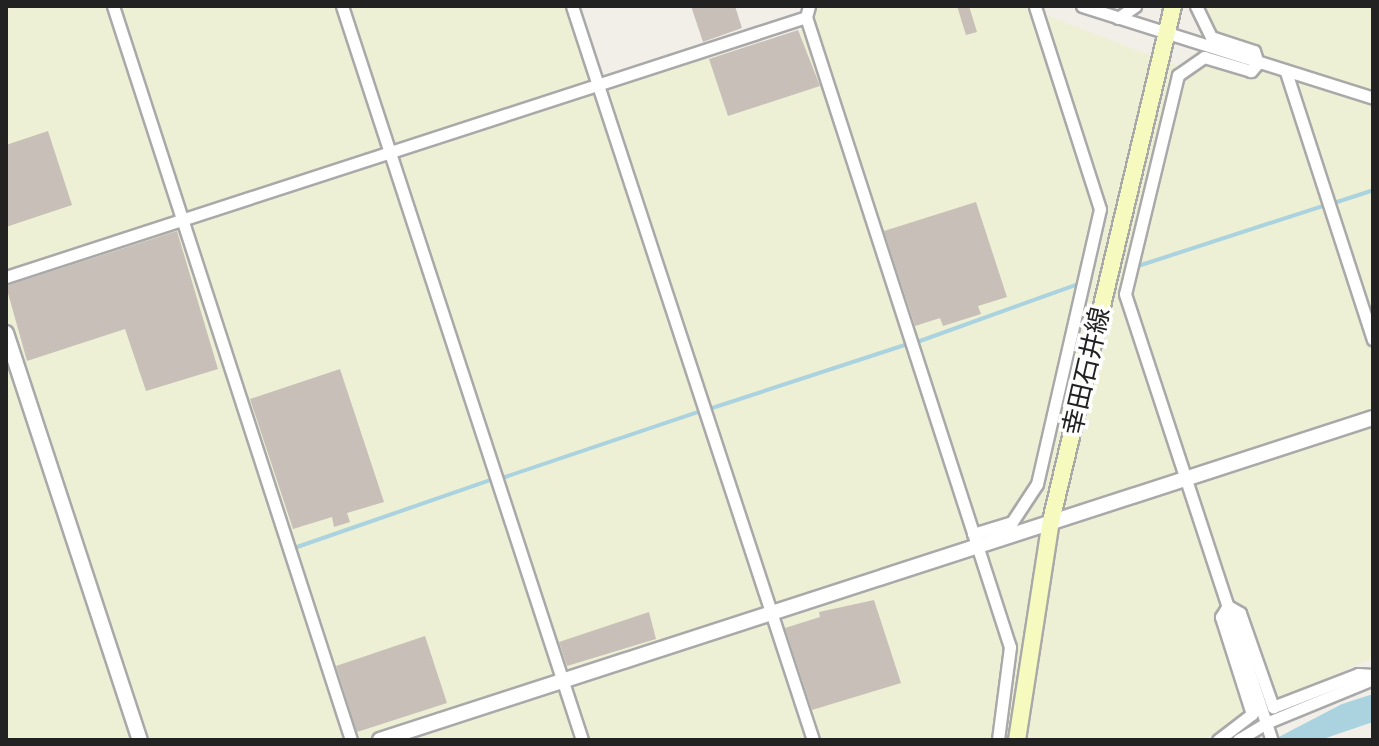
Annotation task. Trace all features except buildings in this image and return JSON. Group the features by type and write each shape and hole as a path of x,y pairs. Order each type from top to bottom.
{"main road":[{"name":"幸田石井線","path":"1017,740 1051,521 1173,6"}],"street":[{"path":"113,6 351,740"},
{"path":"342,6 582,740"},
{"path":"572,6 813,740"},
{"path":"975,540 1012,522 1037,484 1100,209 1035,6"},
{"path":"1082,6 1373,98"},
{"path":"1118,18 1135,6"},
{"path":"1196,6 1211,37 1254,51 1258,63"},
{"path":"6,277 597,85 808,12 1010,647 998,740"},
{"path":"1258,63 1251,71 1204,57 1178,75 1125,294 1272,740"},
{"path":"1286,72 1373,339"},
{"path":"6,333 140,740"},
{"path":"380,740 770,612 975,540 1051,521 1373,418"},
{"path":"1228,606 1240,613 1273,707 1358,674 1373,677"},
{"path":"1218,740 1252,714 1221,617 1228,606"},
{"path":"1238,740 1266,723 1373,677"}],"green space":[{"path":"6,6 566,6 595,93 810,27 817,6 1022,6 1192,71 1206,6 1373,6 1373,658 1247,713 1204,740 6,740"}],"water":[{"path":"1373,694 1373,722 1320,740 1273,740 1342,704"}],"waterway":[{"path":"1337,202 1373,190"},
{"path":"1138,266 1323,206"},
{"path":"920,341 1078,284"},
{"path":"709,409 905,345"},
{"path":"505,477 698,412"},
{"path":"297,547 488,481"}]}
